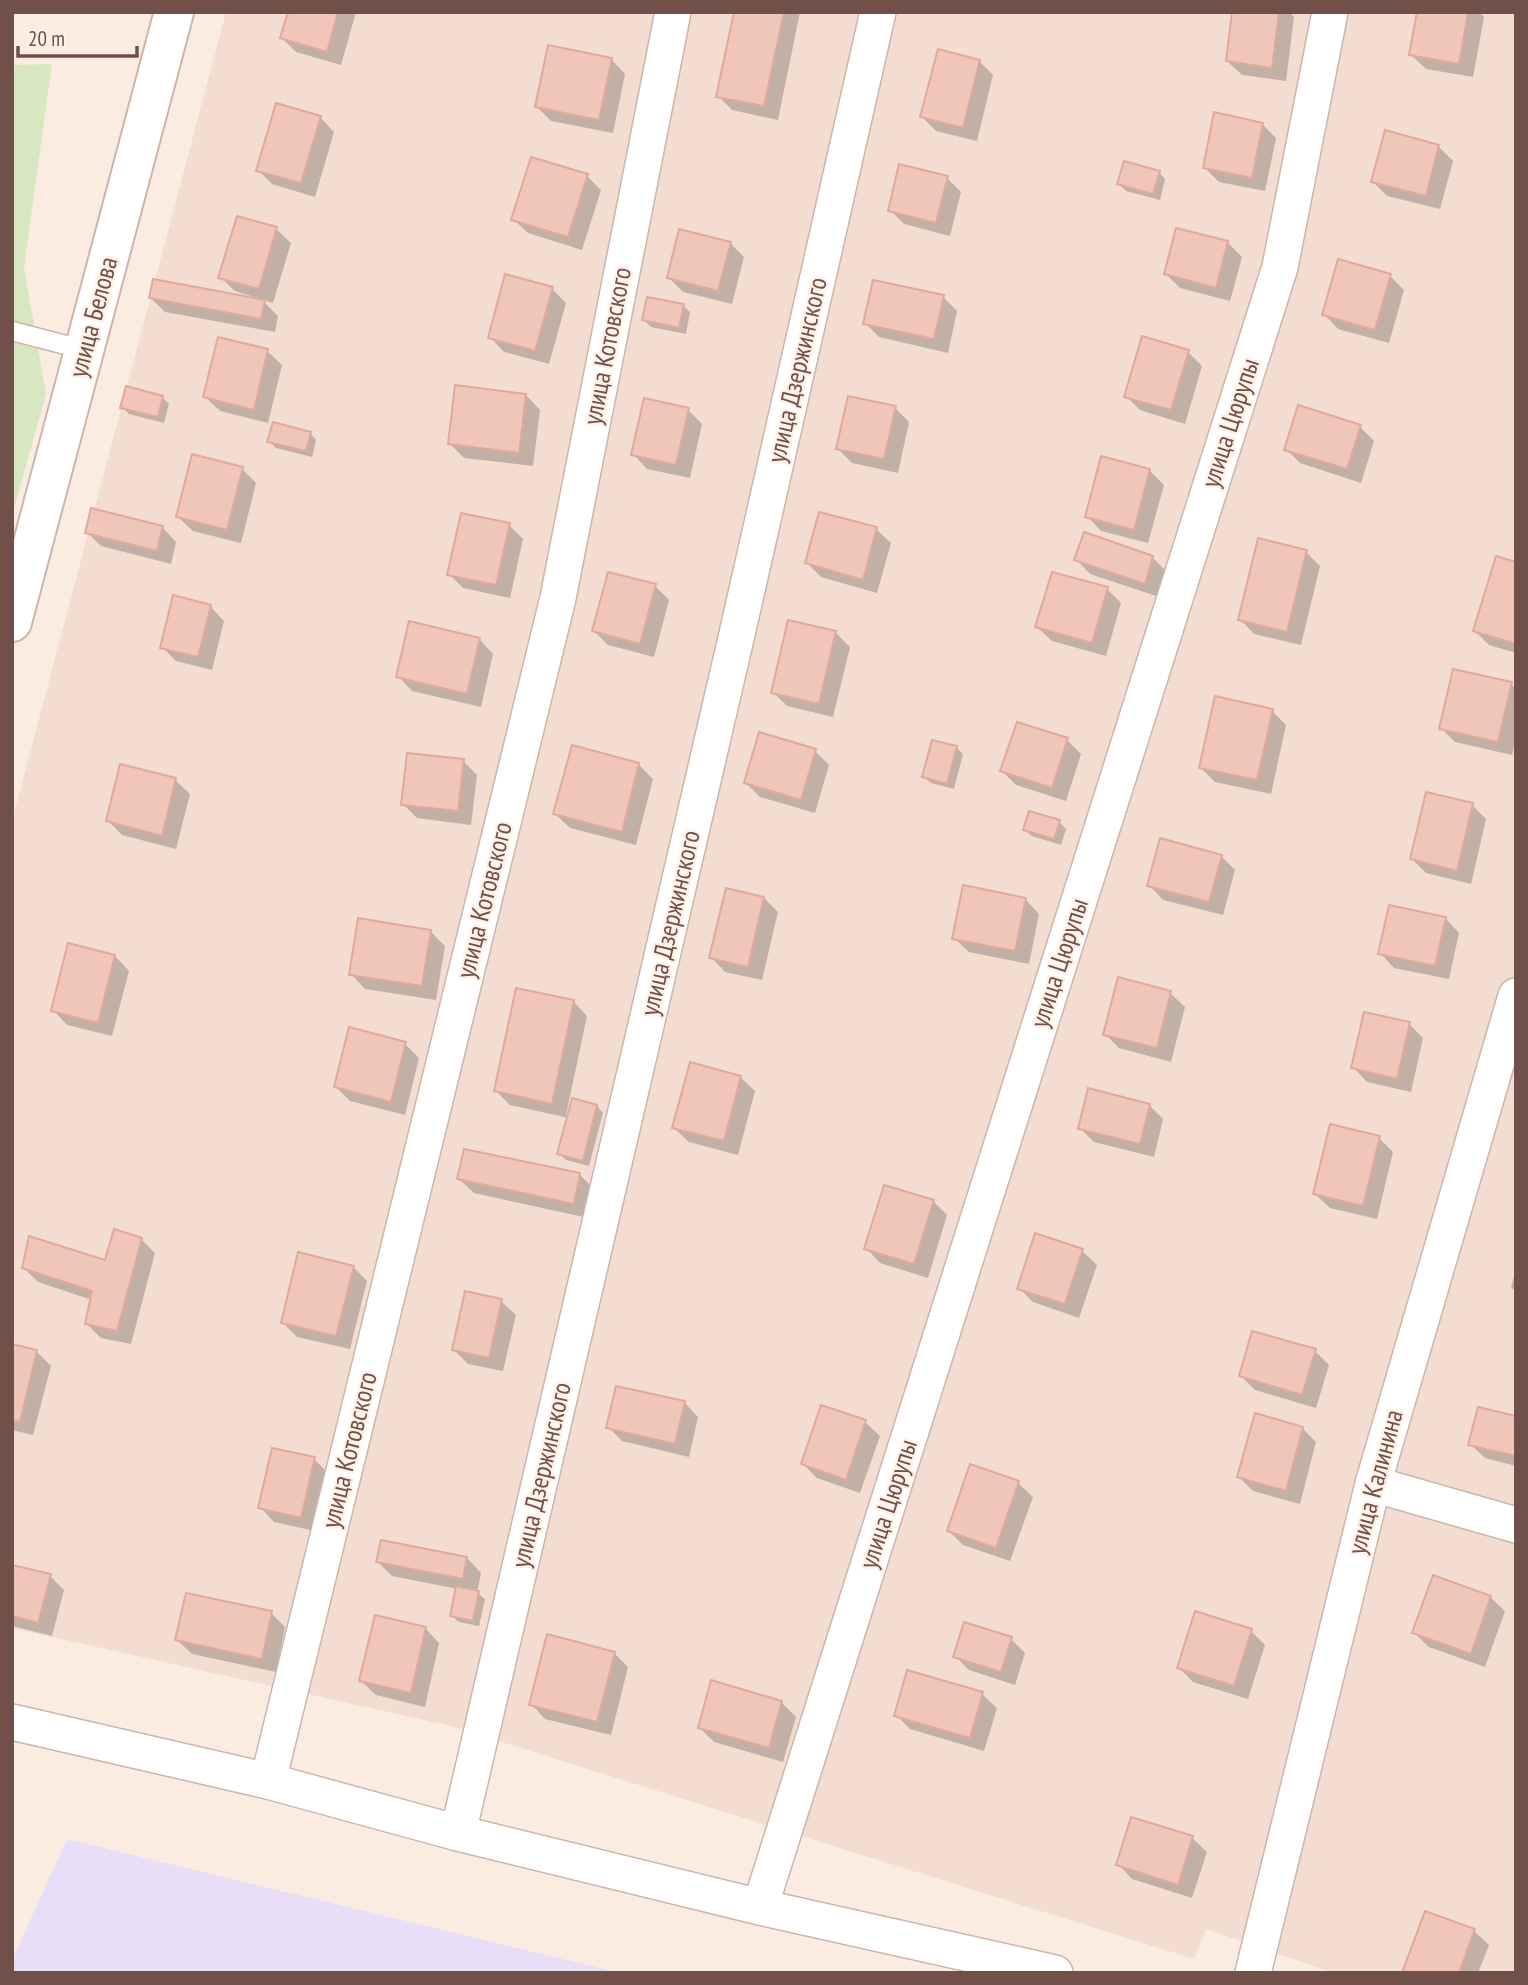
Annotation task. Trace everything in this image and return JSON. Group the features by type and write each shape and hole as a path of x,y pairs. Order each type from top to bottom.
{"main road":[{"name":"улица Белова","path":"12,622 174,12"}],"street":[{"name":"улица Котовского","path":"268,1781 558,598 673,12"},
{"name":"улица Дзержинского","path":"458,1833 740,620 878,12"},
{"name":"улица Цюрупы","path":"760,1908 1280,267 1330,12"},
{"name":"улица Калинина","path":"1252,1973 1373,1484 1516,996"},
{"path":"1373,1484 1516,1525"},
{"path":"12,1722 268,1781 458,1833 760,1908 1055,1973"}],"lane":[{"path":"12,331 85,350"}],"shaded area":[{"path":"226,12 1516,12 1516,1973 1334,1973 1206,1929 1194,1959 447,1725 12,1628 12,821"},
{"path":"67,1839 620,1973 12,1973 12,1960"}],"green space":[{"path":"52,64 24,267 46,394 12,516 12,65"}],"building":[{"path":"288,12 338,12 327,52 280,38"},
{"path":"734,12 784,12 764,106 716,97"},
{"path":"1232,12 1279,12 1272,68 1226,61"},
{"path":"1417,12 1468,12 1459,64 1409,55"},
{"path":"548,45 612,58 599,120 535,107"},
{"path":"938,49 980,60 963,128 920,117"},
{"path":"276,103 321,116 301,183 256,171"},
{"path":"1214,112 1263,123 1252,178 1203,168"},
{"path":"1385,130 1439,145 1426,196 1371,182"},
{"path":"531,157 588,174 568,237 511,220"},
{"path":"1124,161 1160,171 1153,194 1117,184"},
{"path":"899,164 948,176 936,223 888,211"},
{"path":"237,216 277,227 259,289 218,278"},
{"path":"1176,228 1228,241 1216,288 1164,274"},
{"path":"679,229 731,242 718,291 667,278"},
{"path":"1338,259 1391,274 1375,330 1322,315"},
{"path":"505,274 553,287 535,351 488,338"},
{"path":"153,279 265,300 261,319 149,298"},
{"path":"873,280 944,295 934,339 863,324"},
{"path":"647,297 684,304 679,328 642,320"},
{"path":"1142,336 1189,350 1171,410 1124,397"},
{"path":"218,337 268,349 254,410 203,397"},
{"path":"455,385 526,394 519,453 448,444"},
{"path":"126,386 163,396 158,417 120,408"},
{"path":"848,396 896,406 884,459 836,449"},
{"path":"644,398 689,408 676,465 631,455"},
{"path":"1298,405 1361,425 1347,469 1284,450"},
{"path":"273,422 311,432 306,451 267,442"},
{"path":"192,454 243,467 227,530 176,517"},
{"path":"1101,456 1150,469 1134,530 1085,517"},
{"path":"91,508 163,526 157,551 85,533"},
{"path":"819,512 877,527 863,580 805,563"},
{"path":"461,513 510,523 496,585 447,575"},
{"path":"1084,532 1153,556 1145,584 1074,560"},
{"path":"1258,538 1307,550 1287,632 1238,620"},
{"path":"1496,556 1516,562 1516,644 1473,631"},
{"path":"608,572 656,584 640,644 592,631"},
{"path":"1052,572 1108,587 1092,643 1035,627"},
{"path":"173,595 211,605 198,657 160,648"},
{"path":"788,620 836,631 819,704 771,693"},
{"path":"409,621 480,638 467,694 396,677"},
{"path":"1453,669 1512,682 1498,742 1439,729"},
{"path":"1215,696 1273,709 1257,780 1199,768"},
{"path":"1017,722 1068,738 1052,788 1000,771"},
{"path":"759,732 816,749 801,800 744,783"},
{"path":"932,740 957,746 947,784 922,777"},
{"path":"572,745 639,763 622,832 553,814"},
{"path":"407,753 464,759 458,811 401,805"},
{"path":"120,764 176,778 162,836 106,821"},
{"path":"1426,792 1473,803 1457,871 1410,859"},
{"path":"1029,811 1060,820 1054,839 1023,830"},
{"path":"1160,838 1222,855 1209,902 1147,886"},
{"path":"963,885 1026,898 1015,951 952,939"},
{"path":"726,888 764,897 748,967 709,958"},
{"path":"1389,905 1446,917 1435,966 1378,954"},
{"path":"358,918 431,930 422,986 349,975"},
{"path":"68,943 115,955 98,1023 51,1011"},
{"path":"1118,977 1171,991 1157,1048 1103,1035"},
{"path":"516,988 574,1000 552,1104 494,1091"},
{"path":"1364,1012 1410,1022 1397,1079 1351,1068"},
{"path":"349,1027 406,1042 391,1102 334,1087"},
{"path":"690,1062 741,1076 724,1141 672,1128"},
{"path":"1088,1088 1150,1104 1140,1144 1078,1129"},
{"path":"572,1098 597,1105 583,1161 557,1154"},
{"path":"1330,1124 1380,1136 1363,1206 1313,1194"},
{"path":"464,1149 580,1173 574,1204 457,1179"},
{"path":"884,1185 934,1200 914,1264 864,1249"},
{"path":"114,1229 142,1238 117,1331 85,1324 92,1291 22,1268 29,1236 105,1260"},
{"path":"1035,1233 1083,1249 1065,1304 1017,1289"},
{"path":"298,1252 354,1266 336,1336 281,1323"},
{"path":"465,1291 502,1299 489,1358 452,1350"},
{"path":"1252,1331 1316,1349 1302,1395 1239,1376"},
{"path":"12,1344 37,1350 20,1422 12,1420"},
{"path":"616,1386 685,1401 675,1444 606,1428"},
{"path":"821,1405 866,1420 846,1480 801,1464"},
{"path":"1478,1407 1516,1416 1516,1456 1468,1445"},
{"path":"1255,1413 1303,1427 1286,1491 1237,1477"},
{"path":"272,1448 315,1457 301,1518 258,1508"},
{"path":"970,1464 1019,1481 996,1548 947,1531"},
{"path":"381,1540 467,1557 463,1579 376,1562"},
{"path":"12,1565 51,1574 38,1623 12,1616"},
{"path":"1433,1575 1491,1596 1471,1654 1412,1633"},
{"path":"456,1586 479,1591 473,1621 450,1616"},
{"path":"186,1593 272,1611 262,1659 175,1640"},
{"path":"1195,1611 1252,1629 1234,1686 1177,1668"},
{"path":"375,1615 426,1627 411,1693 359,1681"},
{"path":"964,1622 1012,1637 1001,1672 953,1657"},
{"path":"547,1634 615,1652 597,1722 529,1705"},
{"path":"907,1670 983,1692 970,1738 894,1716"},
{"path":"711,1680 782,1701 769,1748 698,1728"},
{"path":"1131,1817 1193,1836 1178,1885 1116,1865"},
{"path":"1425,1911 1475,1929 1459,1973 1402,1973"}]}
